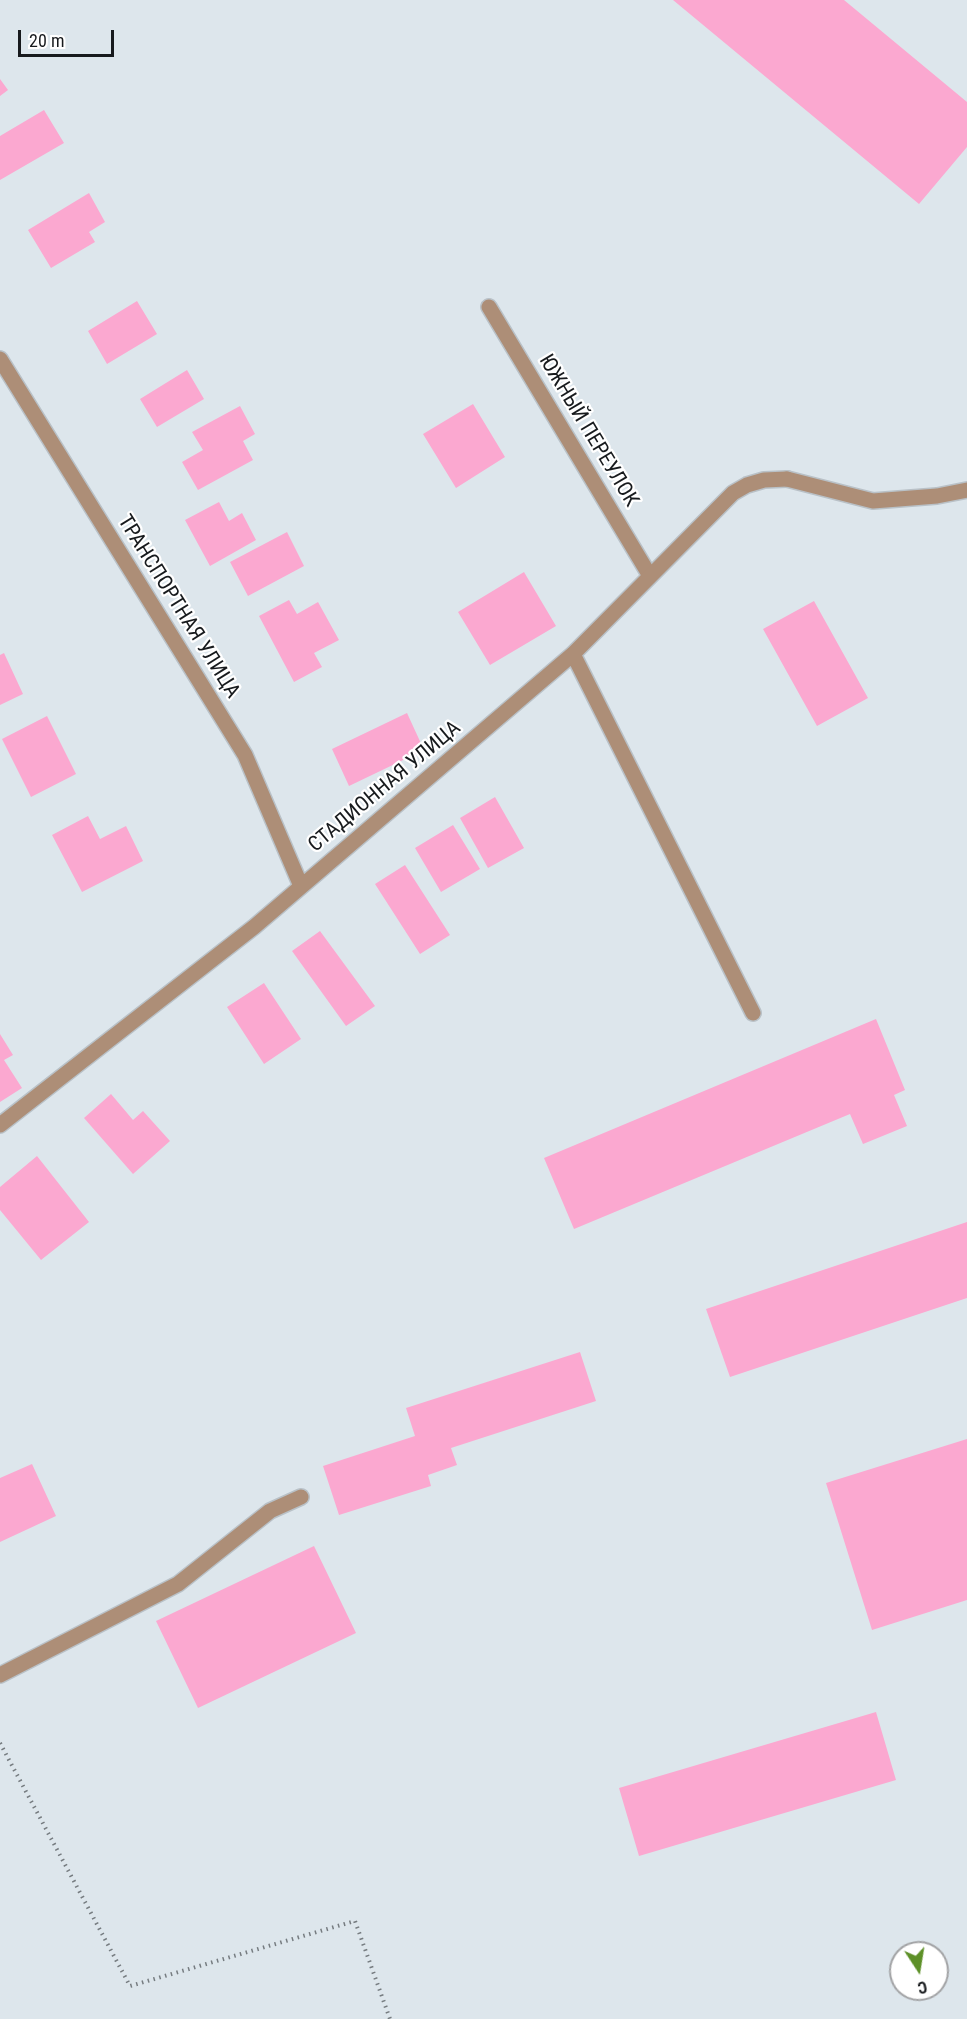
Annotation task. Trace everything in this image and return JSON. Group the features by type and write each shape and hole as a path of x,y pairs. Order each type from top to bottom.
{"street":[{"name":"ЮЖНЫЙ ПЕРЕУЛОК","path":"489,307 651,576"},
{"name":"ТРАНСПОРТНАЯ УЛИЦА","path":"0,359 245,755 301,886"},
{"name":"СТАДИОННАЯ УЛИЦА","path":"0,1125 254,927 573,654 733,494 747,485 764,480 787,479 873,501 937,496 967,490"},
{"path":"573,654 753,1014"},
{"path":"0,1675 178,1584 270,1511 301,1497"}],"path":[{"path":"0,1743 130,1986 355,1921 390,2019"}],"building":[{"path":"673,0 844,0 967,102 967,147 919,204"},
{"path":"0,79 8,90 0,96"},
{"path":"44,110 64,143 0,180 0,136"},
{"path":"89,193 105,222 89,232 95,242 51,268 28,230"},
{"path":"137,301 157,334 107,364 88,331"},
{"path":"187,370 204,399 157,427 140,399"},
{"path":"473,404 505,457 456,488 423,434"},
{"path":"240,406 255,434 243,441 253,460 198,490 182,462 203,450 192,432"},
{"path":"219,502 229,521 242,513 256,540 210,566 185,520"},
{"path":"287,532 304,566 248,596 230,562"},
{"path":"524,572 556,626 490,665 458,612"},
{"path":"289,600 297,614 318,602 339,640 314,653 322,667 294,682 259,616"},
{"path":"814,601 868,698 817,726 763,629"},
{"path":"4,653 23,694 0,705 0,655"},
{"path":"407,713 424,750 349,786 332,749"},
{"path":"47,716 76,774 31,797 2,739"},
{"path":"495,797 524,848 488,868 460,818"},
{"path":"88,816 100,839 126,826 143,861 82,892 52,835"},
{"path":"453,825 480,869 441,892 415,848"},
{"path":"405,865 450,935 420,954 375,884"},
{"path":"320,931 375,1006 346,1026 292,951"},
{"path":"264,983 301,1039 264,1064 227,1007"},
{"path":"876,1019 905,1090 894,1095 907,1126 863,1144 850,1114 574,1229 544,1158"},
{"path":"0,1034 13,1055 4,1060 22,1088 0,1102"},
{"path":"111,1094 133,1120 143,1111 170,1141 133,1174 84,1118"},
{"path":"37,1156 89,1222 41,1260 0,1210 0,1187"},
{"path":"967,1222 967,1298 730,1377 706,1309"},
{"path":"580,1352 596,1401 451,1448 457,1465 428,1475 431,1486 339,1515 323,1466 415,1436 406,1408"},
{"path":"967,1439 967,1600 872,1630 826,1483"},
{"path":"32,1464 56,1516 0,1542 0,1478"},
{"path":"314,1546 356,1633 198,1708 156,1621"},
{"path":"876,1712 896,1780 639,1856 619,1788"}]}
